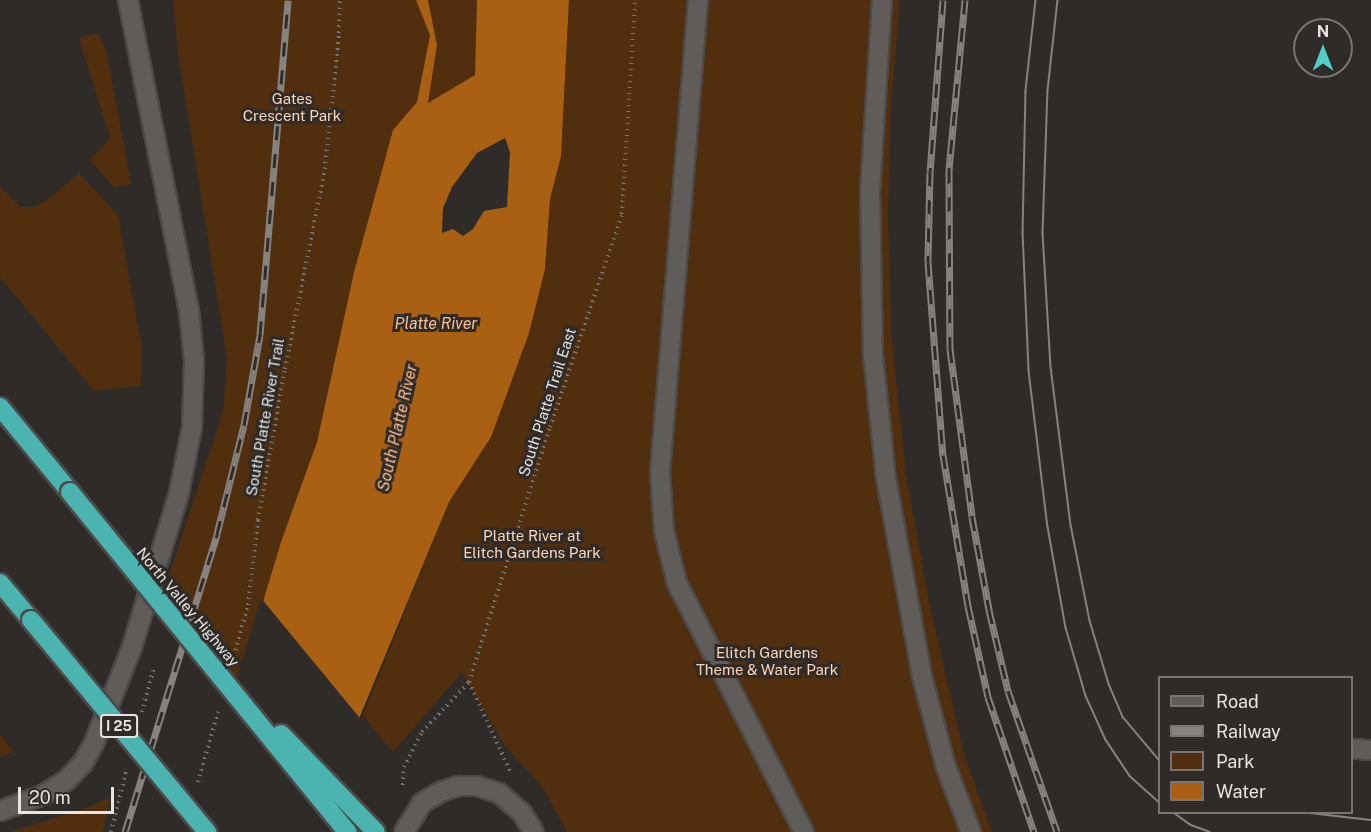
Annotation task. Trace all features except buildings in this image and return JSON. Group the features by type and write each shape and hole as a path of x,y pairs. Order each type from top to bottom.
{"highway":[{"name":"North Valley Highway","path":"0,406 207,658 346,832"},
{"name":"I 25","path":"0,583 207,832"},
{"path":"207,658 376,832"}],"street":[{"path":"0,811 43,795 67,780 83,764 94,743 136,637 178,493 192,427 195,360 189,311 128,0"},
{"path":"698,0 660,471 664,531 677,583 804,832"},
{"path":"882,0 870,189 873,355 885,467 922,677 946,767 971,832"},
{"path":"1353,749 1371,750"},
{"path":"404,832 418,807 440,792 459,786 477,786 507,798 522,813 534,832"}],"path":[{"name":"South Platte River Trail","path":"232,662 248,605 258,520 268,462 325,169 339,33 340,0"},
{"name":"South Platte Trail East","path":"403,786 404,767 422,732 469,682 550,427 622,214 635,0"},
{"path":"139,721 154,665"},
{"path":"469,682 511,774 507,798"},
{"path":"196,787 219,707"},
{"path":"111,832 127,765"}],"green space":[{"name":"Gates Crescent Park","path":"173,0 423,0 430,35 417,102 393,130 354,271 317,442 281,542 234,698 160,602 223,411 227,359 178,53"},
{"path":"428,0 477,0 475,75 428,103 437,45"},
{"name":"Elitch Gardens Theme & Water Park","path":"569,0 900,0 891,105 888,216 892,341 906,474 930,607 964,754 992,832 567,832 542,786 504,745 462,672 393,752 363,715 449,502 491,437 545,269 550,199 561,156"},
{"path":"98,33 107,53 131,184 114,188 90,160 110,138 79,38"},
{"path":"79,173 118,215 142,349 141,386 94,391 0,277 0,187 20,207 34,207 48,200"},
{"path":"0,735 14,752 0,757"},
{"path":"110,797 103,832 9,832 84,809"}],"water":[{"name":"Platte River","path":"416,0 428,0 437,45 428,103 475,75 477,0 569,0 561,156 550,199 545,269 529,333 491,437 449,502 331,786 234,698 281,542 317,442 354,272 393,130 417,102 430,35","holes":["505,138 510,152 507,207 484,211 473,229 463,236 453,229 442,233 443,208 452,187 477,153"]}],"pier":[{"path":"261,598 363,722 334,787 321,832 201,832 231,697"}],"tram line":[{"path":"1036,0 1026,91 1023,232 1029,371 1048,527 1066,628 1086,696 1106,740 1130,776 1158,801"},
{"path":"1058,0 1048,90 1043,233 1051,367 1071,525 1090,621 1109,684 1123,717 1158,759"},
{"path":"1176,814 1191,825 1210,832"},
{"path":"1318,814 1371,820"}],"railway":[{"path":"125,832 217,534 244,425 260,335 288,0"},
{"path":"943,0 930,172 928,262 943,455 968,606 988,697 1034,832"},
{"path":"965,0 949,169 950,349 972,517 989,610 1008,691 1057,832"}],"water label":[{"name":"South Platte River","path":"398,428"}],"park label":[{"name":"Platte River at Elitch Gardens Park","path":"532,544"}]}
